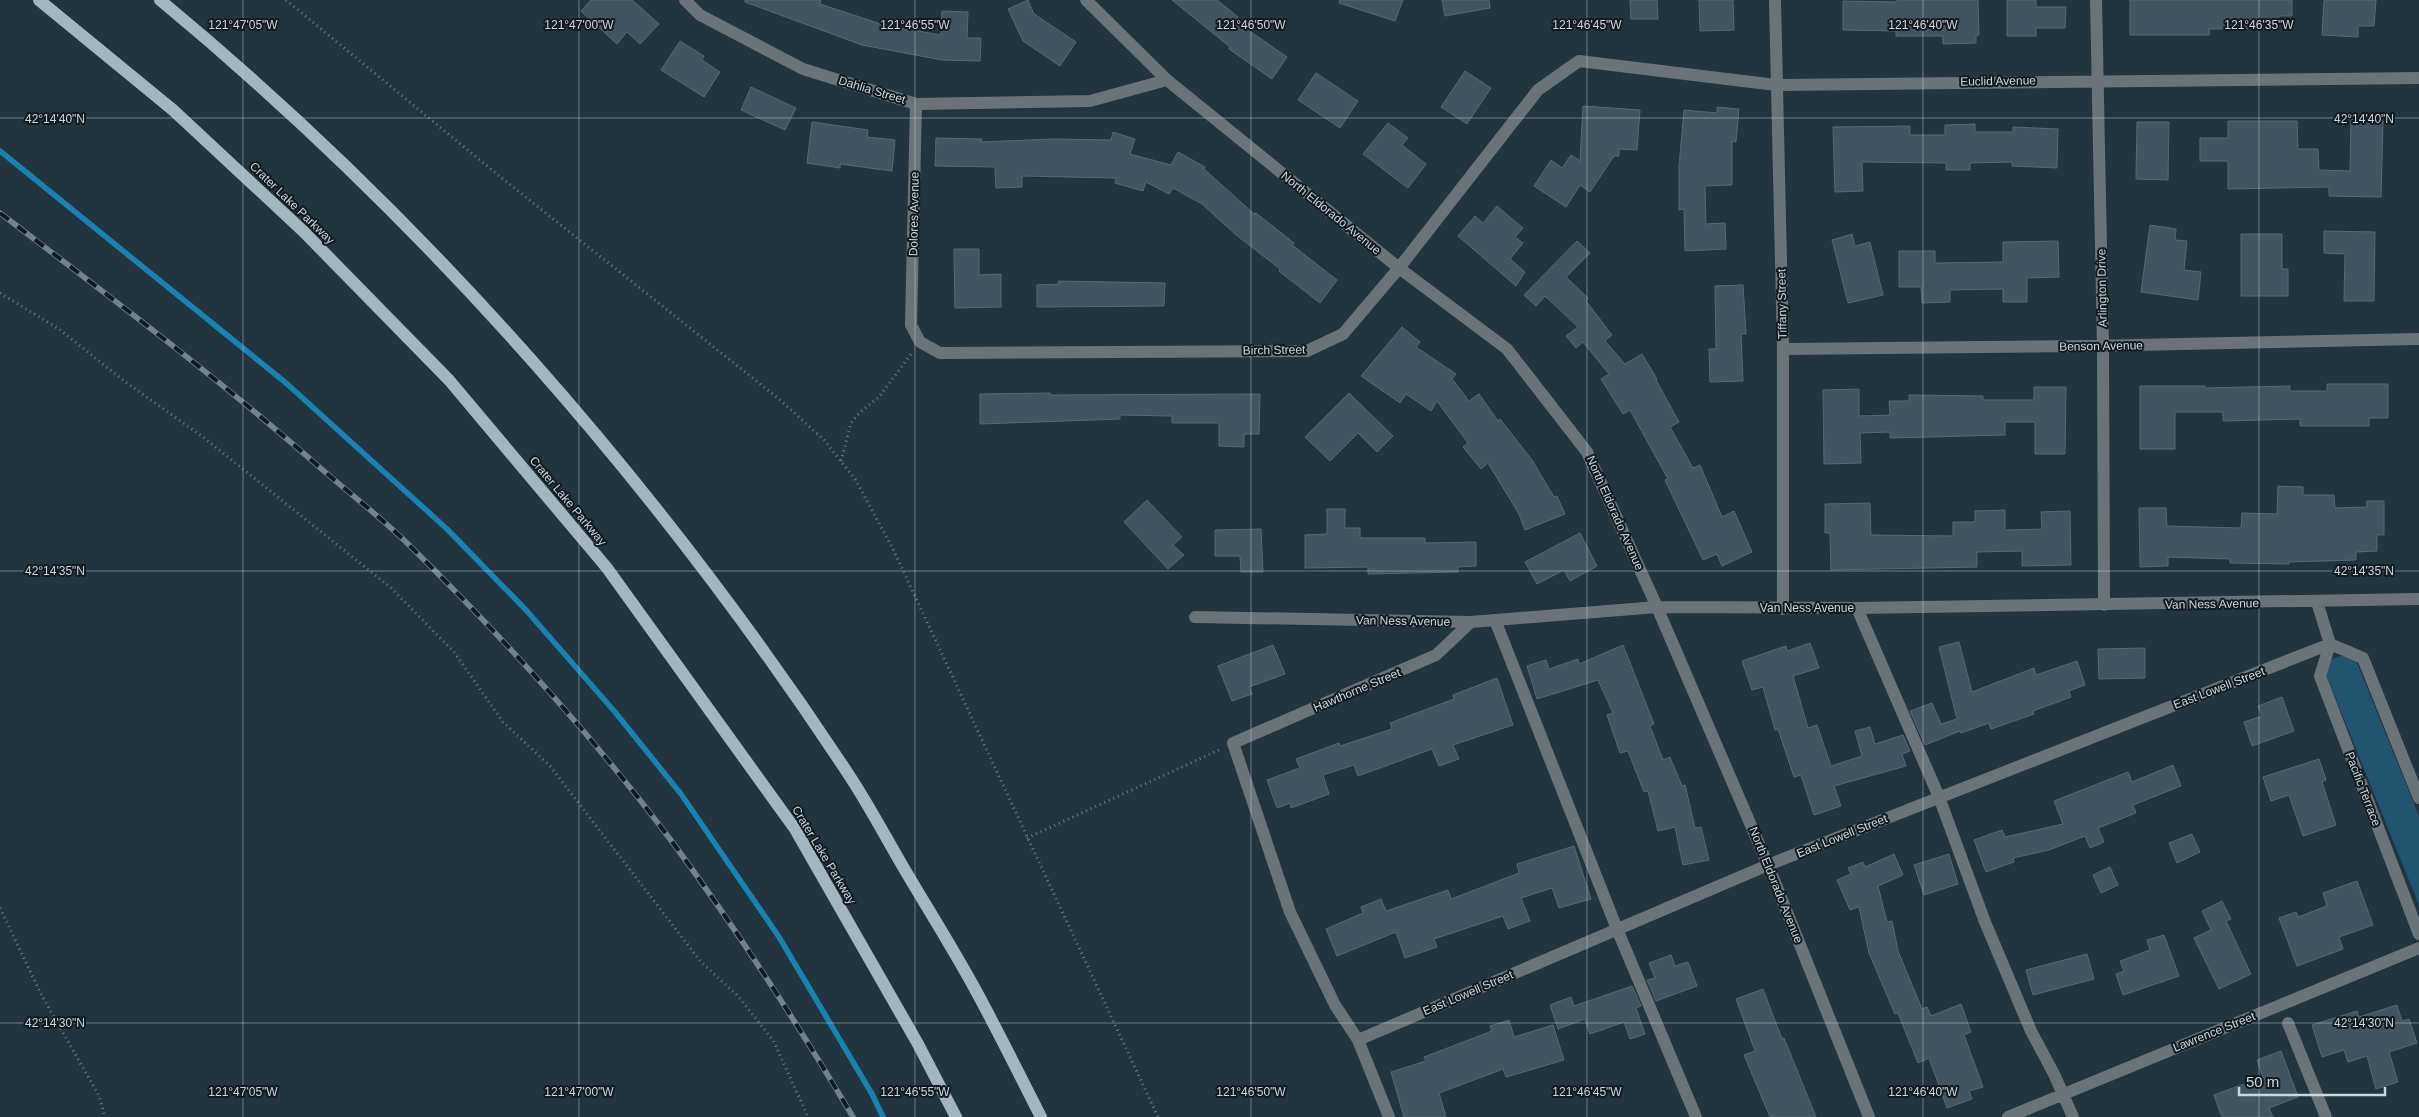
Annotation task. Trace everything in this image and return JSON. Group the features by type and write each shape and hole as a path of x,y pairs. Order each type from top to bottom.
{"main road":[{"name":"Crater Lake Parkway","path":"39,0 173,110 303,231 449,380 607,568 795,829 918,1044 956,1117"},
{"path":"160,0 228,56 358,178 476,300 620,462 751,634 848,774 973,987 1041,1117"}],"street":[{"name":"Dahlia Street","path":"685,0 700,14 803,69 916,104 1090,101 1167,80"},
{"name":"North Eldorado Avenue","path":"1086,0 1167,80 1399,268 1507,349 1587,452 1657,607 1768,865 1869,1117"},
{"name":"Tiffany Street","path":"1775,0 1783,349 1783,609"},
{"name":"Arlington Drive","path":"2096,0 2103,346 2104,605"},
{"name":"Euclid Avenue","path":"1579,61 1776,84 2419,78"},
{"name":"Birch Street","path":"920,342 940,353 1307,351 1343,334 1399,268 1538,90 1579,61"},
{"name":"Dolores Avenue","path":"916,104 911,325 920,342"},
{"name":"Benson Avenue","path":"1783,349 2103,346 2419,339"},
{"name":"Van Ness Avenue","path":"1196,617 1471,622 1657,607 1783,609 2419,599"},
{"path":"2317,602 2330,644 2362,658 2419,798"},
{"path":"1857,608 1939,797 1985,922 2031,1031 2073,1117"},
{"path":"1495,620 1617,929 1696,1117"},
{"name":"Hawthorne Street","path":"1232,743 1436,655 1471,622"},
{"name":"East Lowell Street","path":"1358,1040 1768,865 2330,644"},
{"name":"Pacific Terrace","path":"2330,644 2320,676 2419,934"},
{"path":"1232,743 1290,912 1335,1005 1358,1040 1389,1117"},
{"name":"Lawrence Street","path":"2008,1117 2419,948"},
{"path":"2288,1023 2326,1117"}],"path":[{"path":"286,0 498,175 779,399 824,440 855,479 892,547 1158,1117"},
{"path":"0,293 59,329 124,381 203,437 398,596 454,652 503,722 550,766 701,962 737,995 774,1040 808,1117"},
{"path":"841,462 851,423 860,412 879,396 920,342"},
{"path":"1027,838 1232,743"},
{"path":"0,908 42,994 99,1096 105,1117"}],"shaded area":[{"path":"2344,655 2356,660 2419,816 2419,905 2325,672 2329,660"}],"building":[{"path":"591,0 632,0 659,24 640,44 627,32 617,44 581,11"},
{"path":"745,0 821,0 820,4 884,25 941,35 942,11 968,12 967,38 981,38 980,61 942,60 862,45 745,2"},
{"path":"1028,0 1034,14 1076,42 1060,66 1023,41 1008,9"},
{"path":"1172,0 1217,0 1238,17 1235,21 1287,57 1272,79 1229,49 1230,47"},
{"path":"1340,0 1403,0 1395,21 1339,3"},
{"path":"1442,0 1489,0 1490,8 1445,16"},
{"path":"1630,0 1657,0 1658,19 1631,19"},
{"path":"1699,0 1733,0 1734,30 1700,31"},
{"path":"1897,0 1978,0 1979,35 1976,35 1976,43 1943,44 1943,36 1896,36 1896,31 1843,30 1843,1 1897,2"},
{"path":"2007,0 2036,0 2036,7 2066,7 2065,28 2036,28 2036,36 2007,36"},
{"path":"2130,0 2292,0 2292,16 2279,16 2279,28 2209,29 2209,35 2130,35"},
{"path":"2324,0 2376,0 2374,26 2358,26 2358,37 2322,35"},
{"path":"680,41 704,56 702,60 720,72 704,97 661,70"},
{"path":"1465,71 1491,88 1467,124 1441,107"},
{"path":"1316,73 1358,101 1340,128 1298,100"},
{"path":"751,87 796,108 785,130 741,110"},
{"path":"1583,106 1640,110 1637,150 1619,149 1619,156 1614,156 1590,192 1580,185 1566,207 1534,186 1551,160 1562,168 1571,155 1580,161"},
{"path":"1717,107 1739,109 1736,142 1732,141 1732,185 1705,186 1706,224 1725,223 1726,249 1685,251 1684,209 1679,210 1679,166 1684,110 1717,113"},
{"path":"2351,119 2383,120 2381,197 2329,196 2329,187 2228,189 2228,161 2200,161 2200,138 2228,138 2228,121 2297,121 2298,149 2318,149 2319,170 2350,171"},
{"path":"812,122 868,130 867,137 895,140 892,171 840,164 840,168 807,163"},
{"path":"2137,122 2169,122 2168,180 2136,179"},
{"path":"1388,123 1408,138 1402,145 1426,164 1408,188 1363,154"},
{"path":"1975,124 1975,132 2013,132 2013,127 2058,129 2057,168 2012,166 2012,162 1970,163 1970,170 1946,170 1946,163 1862,162 1863,191 1835,192 1833,127 1910,126 1910,135 1945,135 1945,125"},
{"path":"1113,132 1135,139 1130,154 1171,165 1178,152 1205,167 1204,169 1254,214 1256,213 1294,243 1292,245 1337,280 1320,303 1279,271 1280,269 1235,234 1202,204 1173,188 1169,194 1146,182 1143,191 1115,183 1116,178 1022,176 1022,187 996,188 995,167 935,166 936,138 982,139 981,142 1053,139 1111,140"},
{"path":"1497,206 1523,228 1515,237 1523,243 1510,259 1525,272 1516,286 1458,236 1475,216 1483,223"},
{"path":"2150,225 2176,229 2175,240 2187,241 2184,270 2201,272 2198,300 2141,292"},
{"path":"2324,231 2375,232 2374,301 2344,301 2345,254 2324,253"},
{"path":"1852,234 1855,246 1870,242 1883,295 1848,303 1832,240"},
{"path":"2241,234 2282,234 2282,269 2288,269 2288,296 2241,296"},
{"path":"1577,241 1590,253 1566,277 1588,298 1586,301 1612,335 1605,341 1625,364 1642,354 1679,422 1670,427 1693,468 1700,465 1722,517 1734,511 1752,552 1722,566 1717,554 1703,560 1665,480 1668,479 1630,410 1623,414 1601,379 1609,374 1583,342 1576,348 1566,336 1578,327 1545,296 1536,306 1524,295"},
{"path":"2058,241 2059,277 2027,278 2027,302 2003,302 2003,289 1950,290 1950,302 1922,303 1921,287 1899,287 1899,251 1935,251 1935,263 2003,262 2003,242"},
{"path":"954,249 979,249 979,275 1001,274 1001,307 955,308"},
{"path":"1058,281 1165,283 1164,306 1037,307 1037,285 1059,284"},
{"path":"1743,285 1746,334 1741,334 1743,381 1710,382 1709,349 1716,349 1715,286"},
{"path":"1402,327 1420,342 1416,347 1456,374 1452,379 1469,401 1479,394 1498,421 1500,419 1532,460 1554,497 1557,496 1565,514 1525,530 1519,514 1488,463 1481,469 1463,447 1468,443 1437,401 1431,411 1406,394 1400,403 1361,376"},
{"path":"2327,384 2388,384 2388,418 2369,418 2369,426 2300,426 2300,419 2223,421 2223,412 2175,412 2175,449 2140,449 2140,386 2205,386 2205,388 2290,386 2290,391 2327,391"},
{"path":"2034,387 2066,387 2065,454 2035,454 2035,422 2005,422 2005,435 1890,438 1890,432 1860,433 1861,463 1824,464 1823,390 1859,389 1859,416 1890,415 1889,401 1909,401 1909,395 1983,396 1983,400 2034,400"},
{"path":"1050,393 1050,395 1260,394 1259,434 1244,434 1244,447 1219,446 1219,423 1172,423 1172,416 1120,415 1120,419 980,424 980,394"},
{"path":"1349,393 1393,436 1377,452 1358,433 1330,461 1305,437"},
{"path":"2278,486 2303,487 2303,495 2334,495 2335,508 2367,507 2367,501 2384,501 2384,535 2377,535 2377,551 2356,552 2356,560 2289,562 2289,564 2230,563 2230,559 2168,557 2168,566 2140,567 2139,508 2166,508 2167,526 2241,528 2242,513 2277,514"},
{"path":"1147,500 1182,537 1173,545 1184,555 1168,569 1124,522"},
{"path":"1870,503 1871,535 1953,536 1953,522 1975,522 1975,511 2005,510 2005,530 2042,529 2041,512 2070,511 2071,565 2022,566 2022,551 1977,552 1977,567 1831,570 1830,533 1825,533 1825,504"},
{"path":"1327,509 1345,509 1345,528 1360,528 1360,538 1425,538 1425,543 1476,542 1476,566 1458,567 1458,572 1368,574 1368,567 1305,568 1305,535 1327,534"},
{"path":"1261,529 1263,572 1241,572 1240,556 1215,556 1215,530"},
{"path":"1580,533 1597,566 1570,581 1564,570 1537,584 1525,562"},
{"path":"1959,642 1972,692 2034,668 2036,675 2077,661 2085,685 2069,691 2071,697 2033,711 2034,714 1991,729 1989,723 1961,733 1960,731 1925,745 1910,711 1932,703 1941,724 1957,719 1939,647"},
{"path":"1810,643 1819,668 1793,676 1808,728 1817,725 1831,766 1862,756 1855,731 1870,727 1875,744 1903,735 1910,751 1902,754 1906,766 1834,786 1841,806 1814,815 1801,775 1794,777 1778,729 1775,730 1763,687 1752,690 1742,661 1786,646 1787,651"},
{"path":"1273,645 1285,674 1249,687 1252,694 1232,701 1218,666"},
{"path":"1623,645 1654,724 1650,726 1663,760 1670,757 1682,786 1685,785 1695,828 1701,827 1709,860 1683,865 1675,827 1658,831 1648,791 1644,792 1628,751 1620,753 1607,715 1613,713 1598,680 1537,699 1527,666 1546,660 1549,669 1578,659 1579,664"},
{"path":"2145,648 2145,678 2099,679 2098,649"},
{"path":"1497,678 1513,725 1453,745 1459,759 1439,766 1432,749 1358,776 1354,765 1323,775 1329,794 1291,808 1290,803 1277,808 1267,780 1300,768 1296,759 1339,743 1340,746 1392,729 1390,723 1454,699 1453,695"},
{"path":"2282,697 2294,731 2252,746 2244,722 2262,716 2258,706"},
{"path":"2319,759 2326,780 2322,782 2336,825 2303,836 2289,795 2271,801 2263,777"},
{"path":"2173,765 2181,786 2133,805 2136,813 2098,828 2104,842 2090,848 2085,836 2049,850 2013,858 2014,862 1986,872 1974,840 2002,830 2005,837 2063,824 2054,801 2128,772 2132,782"},
{"path":"2192,834 2200,852 2177,863 2169,843"},
{"path":"1574,846 1591,899 1559,908 1552,888 1521,898 1530,921 1508,929 1503,916 1434,939 1437,947 1405,958 1396,932 1337,956 1326,929 1363,913 1361,907 1381,899 1386,911 1448,890 1451,899 1519,873 1517,864"},
{"path":"1894,854 1903,875 1878,886 1887,922 1892,921 1898,951 1922,1009 1927,1007 1931,1016 1961,1004 1971,1032 1964,1035 1983,1087 1969,1091 1972,1099 1947,1108 1929,1058 1918,1063 1898,1013 1895,1014 1869,953 1859,907 1850,910 1837,880 1851,874 1848,868 1863,862 1865,867"},
{"path":"1949,854 1958,884 1924,895 1914,865"},
{"path":"2110,867 2118,885 2101,893 2093,875"},
{"path":"2357,881 2373,925 2339,937 2343,949 2297,966 2279,918 2296,912 2298,917 2327,906 2323,893"},
{"path":"2222,901 2231,919 2226,921 2251,974 2219,989 2194,938 2211,930 2202,911"},
{"path":"2164,935 2179,976 2123,995 2116,974 2124,971 2120,961 2150,950 2147,940"},
{"path":"2087,954 2094,979 2033,995 2026,970"},
{"path":"1671,955 1675,966 1688,962 1697,986 1656,1001 1647,980 1655,978 1649,963"},
{"path":"1632,986 1641,1006 1636,1008 1645,1034 1630,1039 1624,1022 1590,1034 1585,1019 1558,1029 1550,1005 1571,997 1574,1006"},
{"path":"1763,989 1782,1039 1784,1038 1816,1117 1770,1117 1744,1055 1755,1051 1736,999"},
{"path":"2397,1005 2402,1021 2409,1019 2417,1043 2389,1052 2398,1082 2376,1089 2367,1056 2348,1062 2344,1050 2322,1057 2312,1025 2357,1011 2359,1017"},
{"path":"1509,1020 1514,1037 1553,1025 1564,1060 1506,1077 1503,1069 1439,1093 1446,1117 1404,1117 1391,1072 1426,1061 1424,1057 1492,1031 1490,1026"},
{"path":"2281,1051 2298,1097 2269,1108 2273,1117 2222,1117 2214,1095 2263,1077 2257,1060"}],"waterway":[{"path":"0,151 286,383 447,529 526,610 615,712 681,794 779,937 872,1094 883,1117"}],"railway":[{"path":"0,213 165,339 286,438 396,533 477,613 578,725 673,843 721,910 766,978 853,1117"}]}
